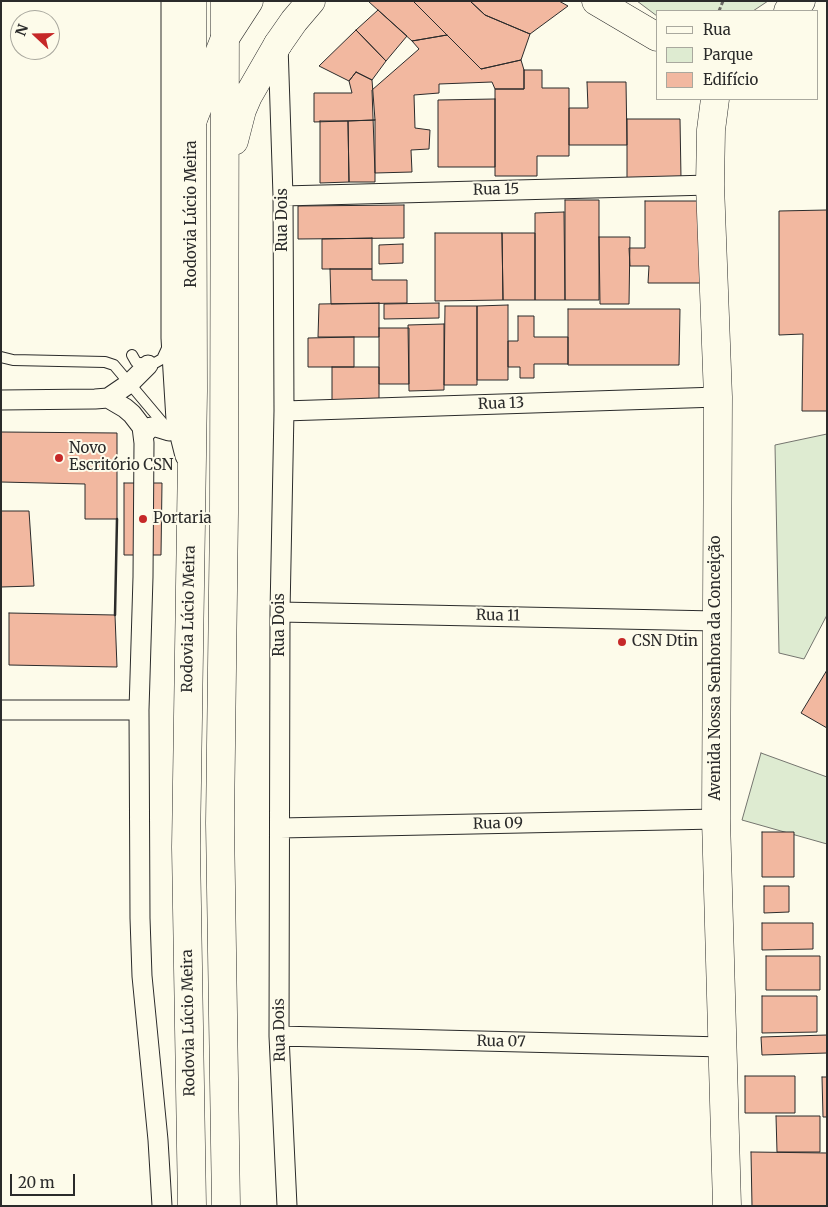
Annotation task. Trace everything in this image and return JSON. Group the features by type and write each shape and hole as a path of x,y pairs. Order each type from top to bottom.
{"main road":[{"name":"Rodovia Lúcio Meira","path":"192,1 193,382 186,847 192,1206"},
{"path":"226,1 224,513 220,823 226,1206"},
{"path":"192,123 225,38 249,1"},
{"path":"224,184 242,110 256,80 294,21 311,1"},
{"path":"596,1 655,35"},
{"path":"789,10 801,1"},
{"path":"704,100 711,130"},
{"path":"711,130 714,100"},
{"name":"Avenida Nossa Senhora da Conceição","path":"711,130 710,185 718,397 716,819 727,1206"}],"street":[{"path":"171,1 171,338 175,411 182,446 192,472"},
{"name":"Rua Dois","path":"278,44 283,196 284,412 280,612 279,1036 287,1206"},
{"name":"Rua 15","path":"283,196 710,185"},
{"path":"108,398 130,383 148,365"},
{"name":"Rua 13","path":"284,412 718,397"},
{"path":"1,400 108,398 132,414 142,427 144,434 143,577 139,710 139,845 142,976 158,1140 162,1206"},
{"path":"144,434 151,427 156,426 169,431"},
{"name":"Rua 11","path":"280,612 716,621"},
{"path":"1,710 139,710"},
{"name":"Rua 09","path":"280,828 716,819"},
{"name":"Rua 07","path":"279,1036 723,1047"}],"lane":[{"path":"132,355 136,362 148,365 157,362 162,359 171,338"},
{"path":"1,357 13,360 109,363 118,368 182,446"}],"green space":[{"path":"637,1 768,1 754,10 656,10 656,15"},
{"path":"827,434 827,615 804,659 779,653 775,445"},
{"path":"761,753 827,777 827,844 742,820"}],"building":[{"path":"368,1 413,1 447,35 412,41"},
{"path":"413,1 470,1 485,15 530,34 521,60 481,69"},
{"path":"470,1 559,1 568,6 530,34 485,15"},
{"path":"378,10 407,36 386,61 356,30"},
{"path":"356,30 386,61 372,80 356,72 349,81 319,66"},
{"path":"447,35 481,69 521,60 524,70 524,89 495,89 492,82 439,84 439,93 414,95 415,128 430,130 429,149 411,150 412,172 375,173 372,90 419,49 412,41"},
{"path":"524,70 542,70 542,88 569,88 569,156 537,156 537,176 495,176 495,89 524,89"},
{"path":"356,72 372,80 375,120 314,122 314,93 352,93 349,81"},
{"path":"587,82 626,82 627,145 569,145 569,108 588,108"},
{"path":"495,99 495,167 438,167 438,100"},
{"path":"627,119 680,119 681,178 627,178"},
{"path":"375,120 375,182 349,182 348,121"},
{"path":"320,121 348,121 349,182 320,183"},
{"path":"565,200 599,200 599,300 565,300"},
{"path":"645,201 705,201 705,283 648,283 649,266 630,266 629,248 645,248"},
{"path":"404,205 404,238 298,239 298,206"},
{"path":"827,210 827,411 802,411 803,334 779,335 779,211"},
{"path":"564,212 565,300 535,300 535,213"},
{"path":"435,233 502,233 503,300 435,301"},
{"path":"502,233 535,233 535,300 503,300"},
{"path":"599,237 630,237 629,304 600,304"},
{"path":"372,238 372,269 322,269 322,239"},
{"path":"403,244 403,263 379,264 379,245"},
{"path":"330,269 372,269 372,280 407,280 407,303 331,304"},
{"path":"379,303 379,337 318,337 319,304"},
{"path":"439,303 439,318 384,319 384,304"},
{"path":"508,305 508,380 477,380 477,306"},
{"path":"445,306 477,306 477,385 444,385"},
{"path":"568,309 680,309 679,365 568,365"},
{"path":"518,316 534,316 534,337 568,337 568,364 534,364 534,378 520,378 520,367 508,367 508,341 518,341"},
{"path":"444,324 444,390 409,391 408,325"},
{"path":"379,328 409,328 409,384 379,384"},
{"path":"354,337 354,367 308,367 308,338"},
{"path":"332,367 379,367 379,401 332,401"},
{"name":"Novo Escritório CSN","path":"1,432 117,433 117,519 85,519 85,484 1,482"},
{"name":"Portaria","path":"124,483 162,483 161,555 124,555"},
{"path":"1,511 29,511 34,586 1,587"},
{"path":"9,613 115,615 117,667 9,665"},
{"path":"827,670 827,728 801,713"},
{"path":"762,832 794,832 794,877 762,877"},
{"path":"764,886 789,886 789,912 764,913"},
{"path":"762,923 813,923 813,949 762,950"},
{"path":"766,956 820,956 820,990 766,990"},
{"path":"762,996 817,996 817,1032 762,1033"},
{"path":"827,1035 827,1053 762,1055 761,1037"},
{"path":"745,1076 795,1076 795,1113 745,1113"},
{"path":"822,1077 827,1077 827,1117 823,1117"},
{"path":"776,1116 820,1116 820,1152 777,1152"},
{"path":"751,1152 827,1153 827,1206 752,1206"}],"wall":[{"path":"115,615 117,519"}],"place":[{"name":"Novo Escritório CSN","path":"59,458"},
{"name":"Portaria","path":"143,519"},
{"name":"CSN Dtin","path":"622,642"}]}
